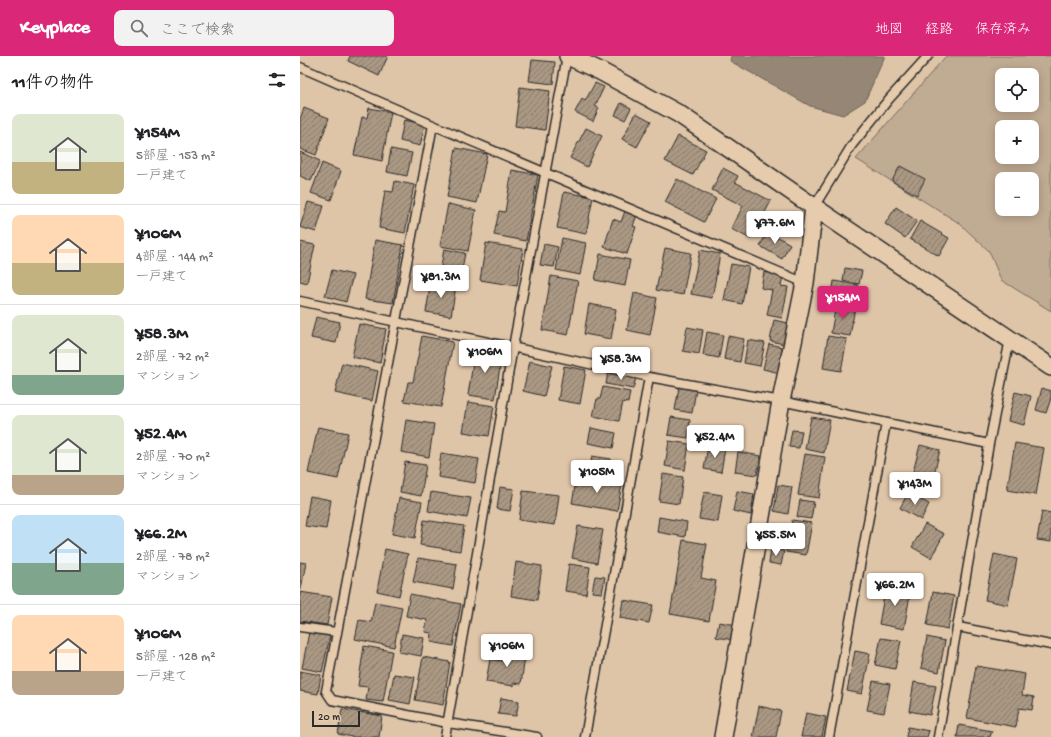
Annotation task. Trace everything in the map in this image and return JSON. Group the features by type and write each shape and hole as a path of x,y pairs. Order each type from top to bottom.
{"street":[{"path":"567,56 600,71 679,114 1051,367"},
{"path":"724,737 781,401 805,283 814,207"}],"lane":[{"path":"445,737 567,56"},
{"path":"814,207 852,145 889,99 928,56"},
{"path":"300,67 805,283"},
{"path":"433,125 326,691 332,700 448,723 537,737"},
{"path":"300,301 649,377 781,401 989,444"},
{"path":"938,737 989,444 1010,339"},
{"path":"585,737 649,377"},
{"path":"829,737 886,423"},
{"path":"300,627 336,632"},
{"path":"958,627 1051,645"}],"shaded area":[{"path":"731,56 885,56 865,101 843,115 810,106 730,61"},
{"path":"946,56 1051,56 1051,311 1001,280 989,251 959,223 856,159"}],"building":[{"path":"350,56 388,56 379,76 348,61"},
{"path":"532,60 555,62 553,84 529,81"},
{"path":"595,83 604,87 595,106 599,108 593,121 575,112 582,99 585,101"},
{"path":"520,87 550,91 545,130 515,126"},
{"path":"621,103 631,108 625,120 615,115"},
{"path":"304,108 329,118 316,155 300,149 300,119"},
{"path":"369,108 391,112 382,161 354,155 362,117 367,118"},
{"path":"636,113 651,121 637,147 622,139"},
{"path":"404,120 425,124 420,146 400,141"},
{"path":"586,128 602,136 587,167 570,158"},
{"path":"678,136 706,150 693,175 665,161"},
{"path":"456,148 487,154 477,203 447,197"},
{"path":"391,149 412,153 407,176 387,172"},
{"path":"300,152 320,161 311,181 300,176"},
{"path":"322,163 341,171 331,200 311,193"},
{"path":"900,166 925,179 917,195 892,181"},
{"path":"723,168 738,176 735,182 771,201 751,239 731,229 743,206 712,190"},
{"path":"512,170 538,175 526,241 494,235 499,211 505,212"},
{"path":"677,179 716,199 704,222 665,202"},
{"path":"395,181 414,185 405,233 379,228 385,191 393,192"},
{"path":"564,192 593,197 586,234 557,228"},
{"path":"308,202 324,206 316,232 300,227"},
{"path":"448,204 476,210 468,251 440,246"},
{"path":"896,207 917,221 905,238 885,224"},
{"path":"625,211 637,215 633,226 636,227 627,254 604,247 613,219 621,222"},
{"path":"920,221 949,238 939,256 910,239"},
{"path":"768,231 790,244 782,259 760,246"},
{"path":"562,238 586,243 580,275 556,270"},
{"path":"375,240 403,245 393,303 365,299"},
{"path":"300,242 315,245 307,283 300,281"},
{"path":"486,243 523,249 517,286 480,280"},
{"path":"544,244 558,247 554,267 540,265"},
{"path":"665,248 691,253 683,295 656,290"},
{"path":"444,249 465,253 460,281 439,277"},
{"path":"700,250 720,254 712,298 691,294"},
{"path":"600,254 630,260 625,286 595,280"},
{"path":"731,264 749,267 742,304 724,300"},
{"path":"845,268 862,271 859,284 843,281"},
{"path":"332,270 353,275 346,302 325,296"},
{"path":"764,272 783,276 781,286 788,287 782,318 767,315 772,290 761,288"},
{"path":"551,276 578,281 568,335 542,330"},
{"path":"431,281 456,286 451,316 426,312"},
{"path":"834,281 858,285 855,305 831,301"},
{"path":"634,293 657,298 650,335 627,330"},
{"path":"589,304 616,309 611,339 584,334"},
{"path":"836,304 855,307 850,336 831,333"},
{"path":"316,317 340,322 336,343 311,338"},
{"path":"774,320 788,323 784,344 770,341"},
{"path":"359,324 386,329 380,363 352,357"},
{"path":"687,327 703,330 699,354 683,351"},
{"path":"707,332 723,335 719,358 703,355"},
{"path":"422,336 453,342 441,407 404,401 408,382 413,382"},
{"path":"728,336 744,339 740,362 724,359"},
{"path":"828,336 847,339 841,371 823,368"},
{"path":"748,340 765,343 760,366 744,363"},
{"path":"769,344 786,348 780,373 763,369"},
{"path":"475,350 502,354 495,399 468,395"},
{"path":"530,361 552,366 544,396 523,391"},
{"path":"342,363 378,371 372,401 335,393"},
{"path":"564,366 586,370 580,404 558,400"},
{"path":"608,372 636,378 633,389 606,384"},
{"path":"603,387 630,392 628,403 623,402 619,421 593,416 597,399 600,399"},
{"path":"679,387 696,390 692,413 675,410"},
{"path":"1042,388 1051,391 1051,398 1046,413 1036,410"},
{"path":"1015,392 1031,396 1024,425 1008,421"},
{"path":"468,402 494,406 489,436 463,432"},
{"path":"671,417 690,420 688,438 668,435"},
{"path":"811,417 830,420 824,453 805,449"},
{"path":"406,420 434,424 429,457 401,452"},
{"path":"318,427 348,433 338,479 308,473"},
{"path":"591,428 616,433 613,448 588,443"},
{"path":"792,430 802,431 799,448 789,447"},
{"path":"669,441 689,444 685,470 665,466"},
{"path":"1015,443 1044,448 1036,495 1007,490"},
{"path":"920,445 940,450 932,482 912,476"},
{"path":"708,446 725,448 721,472 704,469"},
{"path":"738,452 761,456 757,475 735,472"},
{"path":"441,453 479,459 475,483 438,477"},
{"path":"805,454 825,457 819,498 798,495"},
{"path":"592,456 611,459 608,477 589,474"},
{"path":"405,462 426,465 421,496 400,492"},
{"path":"663,474 683,477 679,504 659,501"},
{"path":"577,476 622,484 617,511 572,503"},
{"path":"778,485 792,487 788,514 774,511"},
{"path":"500,487 514,489 510,511 497,509"},
{"path":"523,491 559,495 555,525 519,520"},
{"path":"737,491 754,494 751,515 733,511"},
{"path":"431,492 471,498 467,518 428,511"},
{"path":"704,492 722,495 718,522 699,519"},
{"path":"908,493 929,504 921,520 900,508"},
{"path":"310,496 331,500 326,529 305,526"},
{"path":"399,498 422,502 415,538 392,534"},
{"path":"800,500 814,502 811,519 797,517"},
{"path":"1042,511 1051,513 1051,542 1037,540"},
{"path":"659,517 687,522 685,537 657,532"},
{"path":"424,520 464,526 460,551 420,545"},
{"path":"792,520 812,523 806,555 786,552"},
{"path":"925,524 944,534 931,558 912,547"},
{"path":"578,526 603,530 597,563 572,558"},
{"path":"683,540 707,544 701,578 716,581 709,621 670,614"},
{"path":"385,549 408,554 399,596 377,591"},
{"path":"771,549 784,551 781,565 769,563"},
{"path":"994,554 1017,559 1008,605 985,600"},
{"path":"418,558 457,564 453,589 413,582"},
{"path":"300,562 306,563 301,589 300,589"},
{"path":"516,562 542,566 537,600 511,596"},
{"path":"569,564 590,567 586,594 565,591"},
{"path":"595,576 605,577 602,593 592,592"},
{"path":"886,585 911,589 904,629 879,624"},
{"path":"300,592 332,597 327,625 300,621"},
{"path":"933,592 954,596 948,629 927,625"},
{"path":"410,594 461,604 453,646 431,642 432,633 425,632 427,620 406,616"},
{"path":"623,600 653,605 649,623 620,618"},
{"path":"375,602 402,607 394,647 355,639 359,620 371,622"},
{"path":"719,622 737,625 734,640 716,637"},
{"path":"309,632 330,636 322,672 302,668"},
{"path":"402,634 424,638 421,656 399,652"},
{"path":"927,637 945,641 939,672 921,668"},
{"path":"881,638 901,641 895,669 875,665"},
{"path":"364,646 392,651 383,702 366,700 368,687 358,686"},
{"path":"504,647 526,650 521,684 514,683 514,686 486,682 490,659 502,661"},
{"path":"855,651 870,654 862,694 847,691"},
{"path":"423,657 450,662 443,705 415,700"},
{"path":"976,666 1025,674 1022,695 1034,697 1032,710 1019,708 1016,727 967,718"},
{"path":"300,671 321,675 318,694 300,691"},
{"path":"394,674 415,677 410,704 389,700"},
{"path":"873,681 890,684 884,713 867,710"},
{"path":"914,682 936,686 930,715 909,711"},
{"path":"501,698 519,701 516,716 498,714"},
{"path":"759,706 781,711 776,737 753,737"},
{"path":"342,709 382,716 379,737 352,737 338,734"},
{"path":"806,713 826,717 822,737 801,737"},
{"path":"959,725 992,731 990,737 957,737"},
{"path":"908,727 929,731 927,737 906,737"}]}
